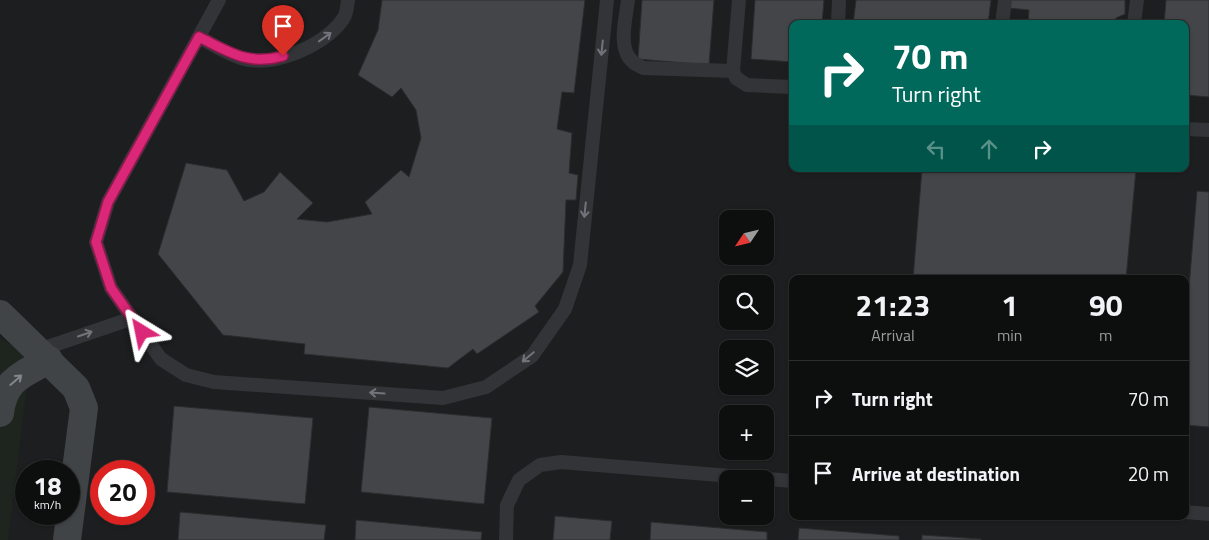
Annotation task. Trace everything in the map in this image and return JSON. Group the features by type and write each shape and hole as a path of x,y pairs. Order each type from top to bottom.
{"street":[{"path":"0,314 76,388 84,408 67,540"},
{"path":"0,413 2,398 14,380 44,355"}],"lane":[{"path":"219,0 108,202 96,242 111,288 161,359 186,375 214,382 443,398 486,386 532,356 565,309 580,265 607,0"},
{"path":"199,37 241,58 271,60 296,53 327,37 344,17 348,0"},
{"path":"628,0 624,43 625,51 632,61 643,68 733,71"},
{"path":"739,0 733,71 736,78 747,85 789,87"},
{"path":"838,20 839,0"},
{"path":"1002,20 1005,0"},
{"path":"1134,20 1137,0"},
{"path":"1189,129 1209,130"},
{"path":"44,355 133,318"},
{"path":"506,540 507,505 519,480 540,465 561,462 789,480"},
{"path":"1189,512 1209,514"}],"shaded area":[{"path":"0,0 1209,0 1209,540 0,540"},
{"path":"0,339 31,354 18,460 15,460 15,483 8,540 0,540"}],"building":[{"path":"382,0 585,0 574,93 562,92 557,129 572,133 569,173 578,175 576,200 566,200 563,272 535,306 539,312 477,354 473,349 448,368 304,354 305,344 223,335 158,254 186,163 227,170 244,201 264,192 280,172 313,203 297,219 327,222 372,214 365,202 401,170 409,177 421,138 416,110 401,88 392,97 358,75 378,30"},
{"path":"642,0 714,0 709,65 638,59"},
{"path":"755,0 824,0 822,20 789,20 789,62 751,59"},
{"path":"856,0 991,0 988,20 854,20"},
{"path":"1009,0 1125,0 1125,14 1116,18 1116,20 1028,20 1029,10 1008,8"},
{"path":"1166,0 1209,0 1209,97 1189,95 1189,20 1164,20"},
{"path":"922,172 1136,172 1126,275 913,275"},
{"path":"1197,191 1209,192 1209,427 1189,425 1189,288"},
{"path":"174,406 313,418 305,504 167,492"},
{"path":"369,407 492,418 484,504 361,492"},
{"path":"180,512 326,525 324,540 178,540"},
{"path":"555,516 612,521 610,540 553,540"},
{"path":"356,520 482,532 481,540 355,540"},
{"path":"651,522 767,532 767,540 650,540"},
{"path":"799,528 899,536 899,540 798,540"},
{"path":"922,535 981,539 981,540 922,540"}],"route":[{"path":"142,332 111,288 96,242 108,202 199,37 241,58 271,60 283,56"}]}
